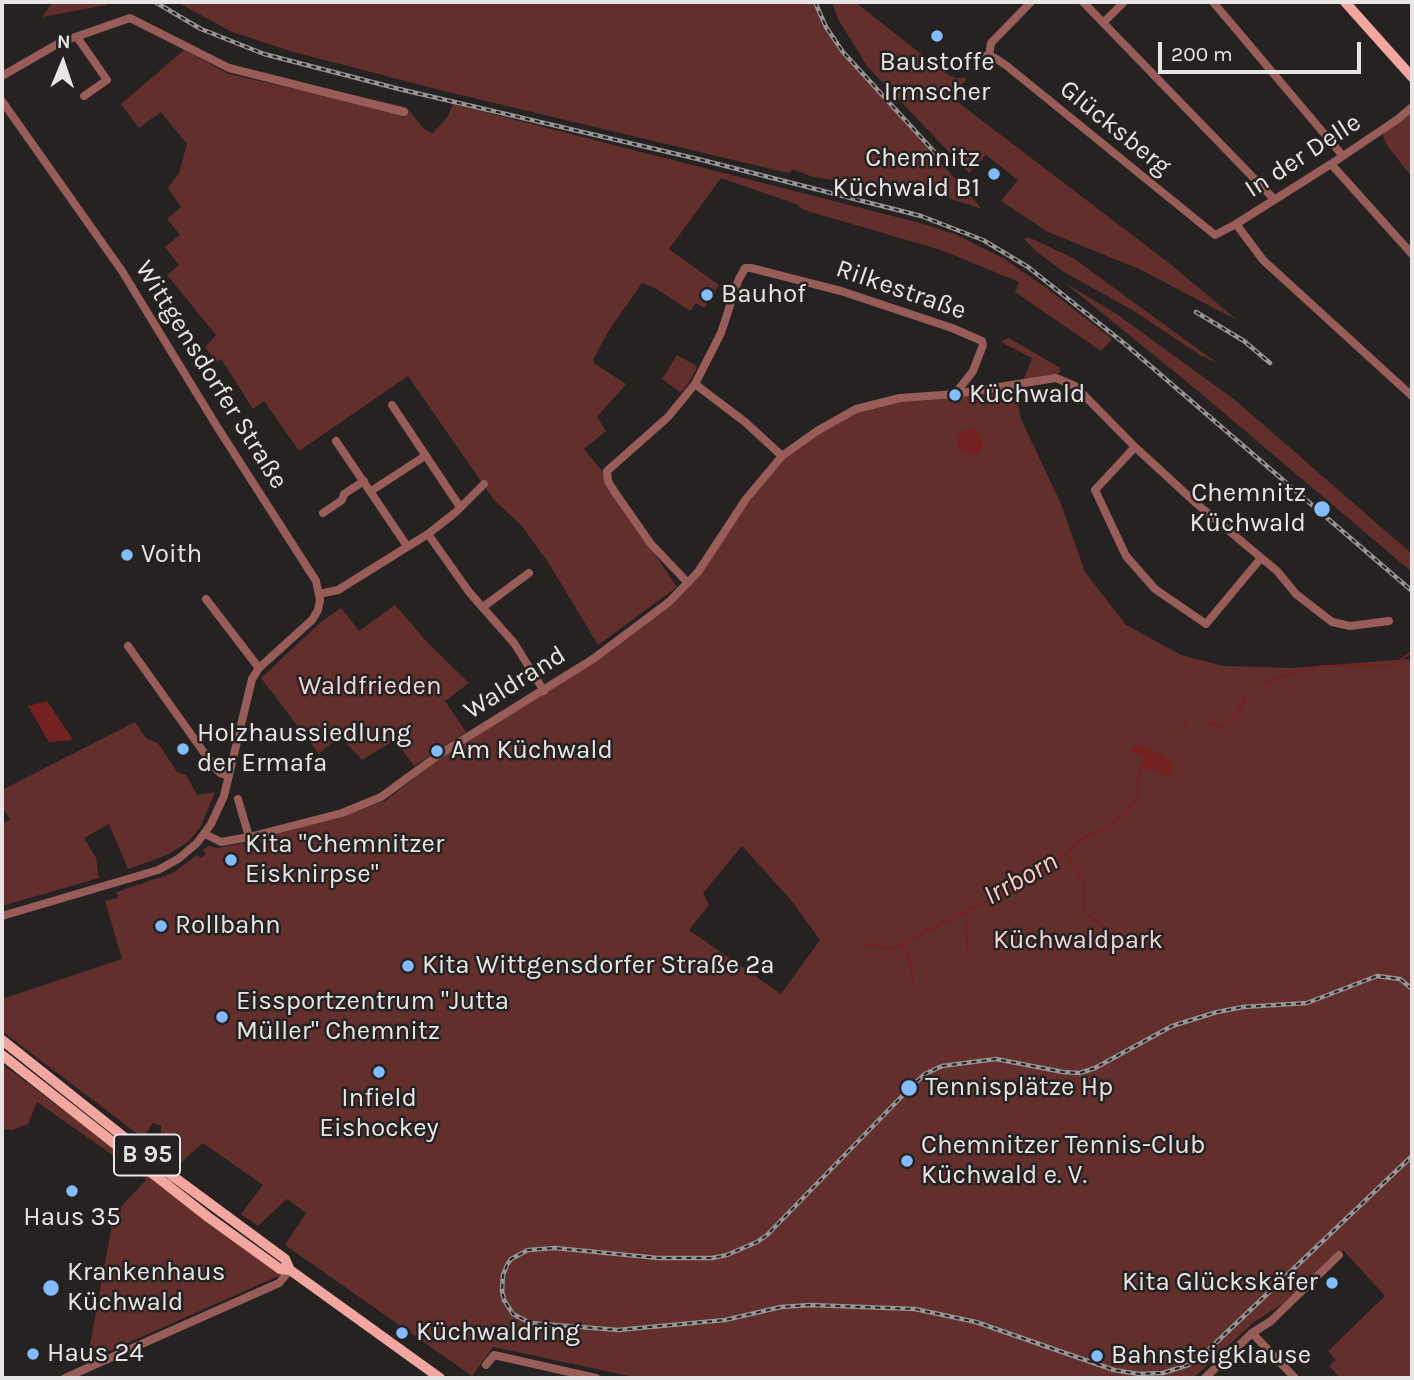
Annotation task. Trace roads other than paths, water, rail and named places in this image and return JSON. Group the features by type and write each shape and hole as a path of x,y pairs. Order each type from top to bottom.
{"main road":[{"path":"1345,2 1412,77"},
{"name":"B 95","path":"2,1040 174,1177 285,1259 290,1270 440,1378"},
{"name":"B 95","path":"2,1055 218,1224 279,1269 290,1270"}],"street":[{"name":"Glücksberg","path":"1031,2 990,43 988,57 1007,66 1215,235"},
{"path":"1083,2 1274,199"},
{"path":"1103,23 1124,2"},
{"path":"1213,2 1343,156"},
{"path":"2,76 52,46 130,18 229,68 404,112"},
{"path":"77,37 107,80 84,96"},
{"name":"Wittgensdorfer Straße","path":"2,101 122,271 316,581 319,594"},
{"name":"In der Delle","path":"1215,235 1331,164 1412,107"},
{"path":"1331,164 1412,254"},
{"path":"1236,224 1264,260 1412,396"},
{"name":"Rilkestraße","path":"695,384 721,333 738,281 745,268 751,268 841,291 952,328 982,341 983,345 973,371 955,394"},
{"name":"Waldrand","path":"205,834 221,842 249,837 342,813 381,797 440,754 544,691 669,602 698,572 746,499 782,456 817,431 856,409 900,398 955,394 1056,378 1075,386 1135,447"},
{"path":"688,583 651,544 614,491 608,481 607,471 668,417 695,384 745,422 782,456"},
{"path":"392,405 460,507"},
{"path":"336,441 407,546"},
{"path":"1261,558 1206,624 1155,589 1126,556 1095,490 1135,447 1261,558 1287,581 1296,594 1332,622 1350,626 1388,621"},
{"path":"371,491 425,456"},
{"path":"323,513 364,481"},
{"path":"2,916 158,870 178,859 205,834 220,810 247,693 259,668 312,620 318,610 319,594 338,590 428,534 484,484"},
{"path":"428,534 453,572 514,643 544,691"},
{"path":"483,607 529,573"},
{"path":"206,598 259,668"},
{"path":"128,646 215,768 229,776"},
{"path":"238,799 249,837"},
{"path":"1205,1378 1252,1333 1271,1321 1339,1255"},
{"path":"65,1378 279,1283 290,1270"},
{"path":"1252,1333 1295,1378"},
{"path":"486,1365 494,1355 596,1378"}],"waterway":[{"path":"1262,684 1301,670 1322,666 1392,665 1412,652"},
{"name":"Irrborn","path":"1206,724 1220,727 1228,722 1239,710 1246,695"},
{"path":"1181,730 1187,723"},
{"name":"Irrborn","path":"866,946 876,944 890,950 991,899 1009,887 1028,882 1035,870 1054,868 1061,857 1081,839 1109,828 1109,823 1124,815 1138,796 1137,783 1142,769"},
{"path":"1066,853 1083,882 1084,911 1110,932"},
{"path":"965,911 968,955"},
{"path":"902,945 911,964 913,987"}],"railway":[{"path":"155,2 201,29 264,54 921,216 983,240 1028,267 1125,344 1412,591"},
{"path":"815,2 826,27 843,52 939,157"},
{"path":"1196,312 1244,341 1270,363"},
{"path":"1412,989 1400,979 1377,976 1307,1003 1243,1007 1217,1012 1172,1026 1095,1068 1080,1073 996,1059 942,1066 925,1074 909,1089 767,1235 757,1242 727,1255 712,1258 658,1258 555,1248 528,1250 511,1259 507,1265 502,1291 513,1314 530,1323 618,1330 725,1320 781,1307 810,1305 915,1309 976,1322 1114,1370 1139,1374 1163,1373 1188,1365 1203,1355 1412,1156"}],"place":[{"name":"Baustoffe Irmscher","path":"937,36"},
{"name":"Chemnitz Küchwald B1","path":"994,174"},
{"name":"Bauhof","path":"707,295"},
{"name":"Küchwald","path":"955,395"},
{"name":"Chemnitz Küchwald","path":"1322,509"},
{"name":"Voith","path":"127,555"},
{"name":"Holzhaussiedlung der Ermafa","path":"183,749"},
{"name":"Am Küchwald","path":"437,751"},
{"name":"Kita \"Chemnitzer Eisknirpse\"","path":"231,860"},
{"name":"Rollbahn","path":"161,926"},
{"name":"Kita Wittgensdorfer Straße 2a","path":"408,966"},
{"name":"Eissportzentrum \"Jutta Müller\" Chemnitz","path":"222,1017"},
{"name":"Infield Eishockey","path":"379,1072"},
{"name":"Tennisplätze Hp","path":"909,1088"},
{"name":"Chemnitzer Tennis-Club Küchwald e. V.","path":"907,1161"},
{"name":"Haus 35","path":"72,1191"},
{"name":"Kita Glückskäfer","path":"1332,1283"},
{"name":"Krankenhaus Küchwald","path":"51,1288"},
{"name":"Küchwaldring","path":"402,1333"},
{"name":"Haus 24","path":"33,1354"},
{"name":"Bahnsteigklause","path":"1097,1356"}],"park label":[{"name":"Waldfrieden","path":"370,687"},
{"name":"Küchwaldpark","path":"1078,941"}]}
